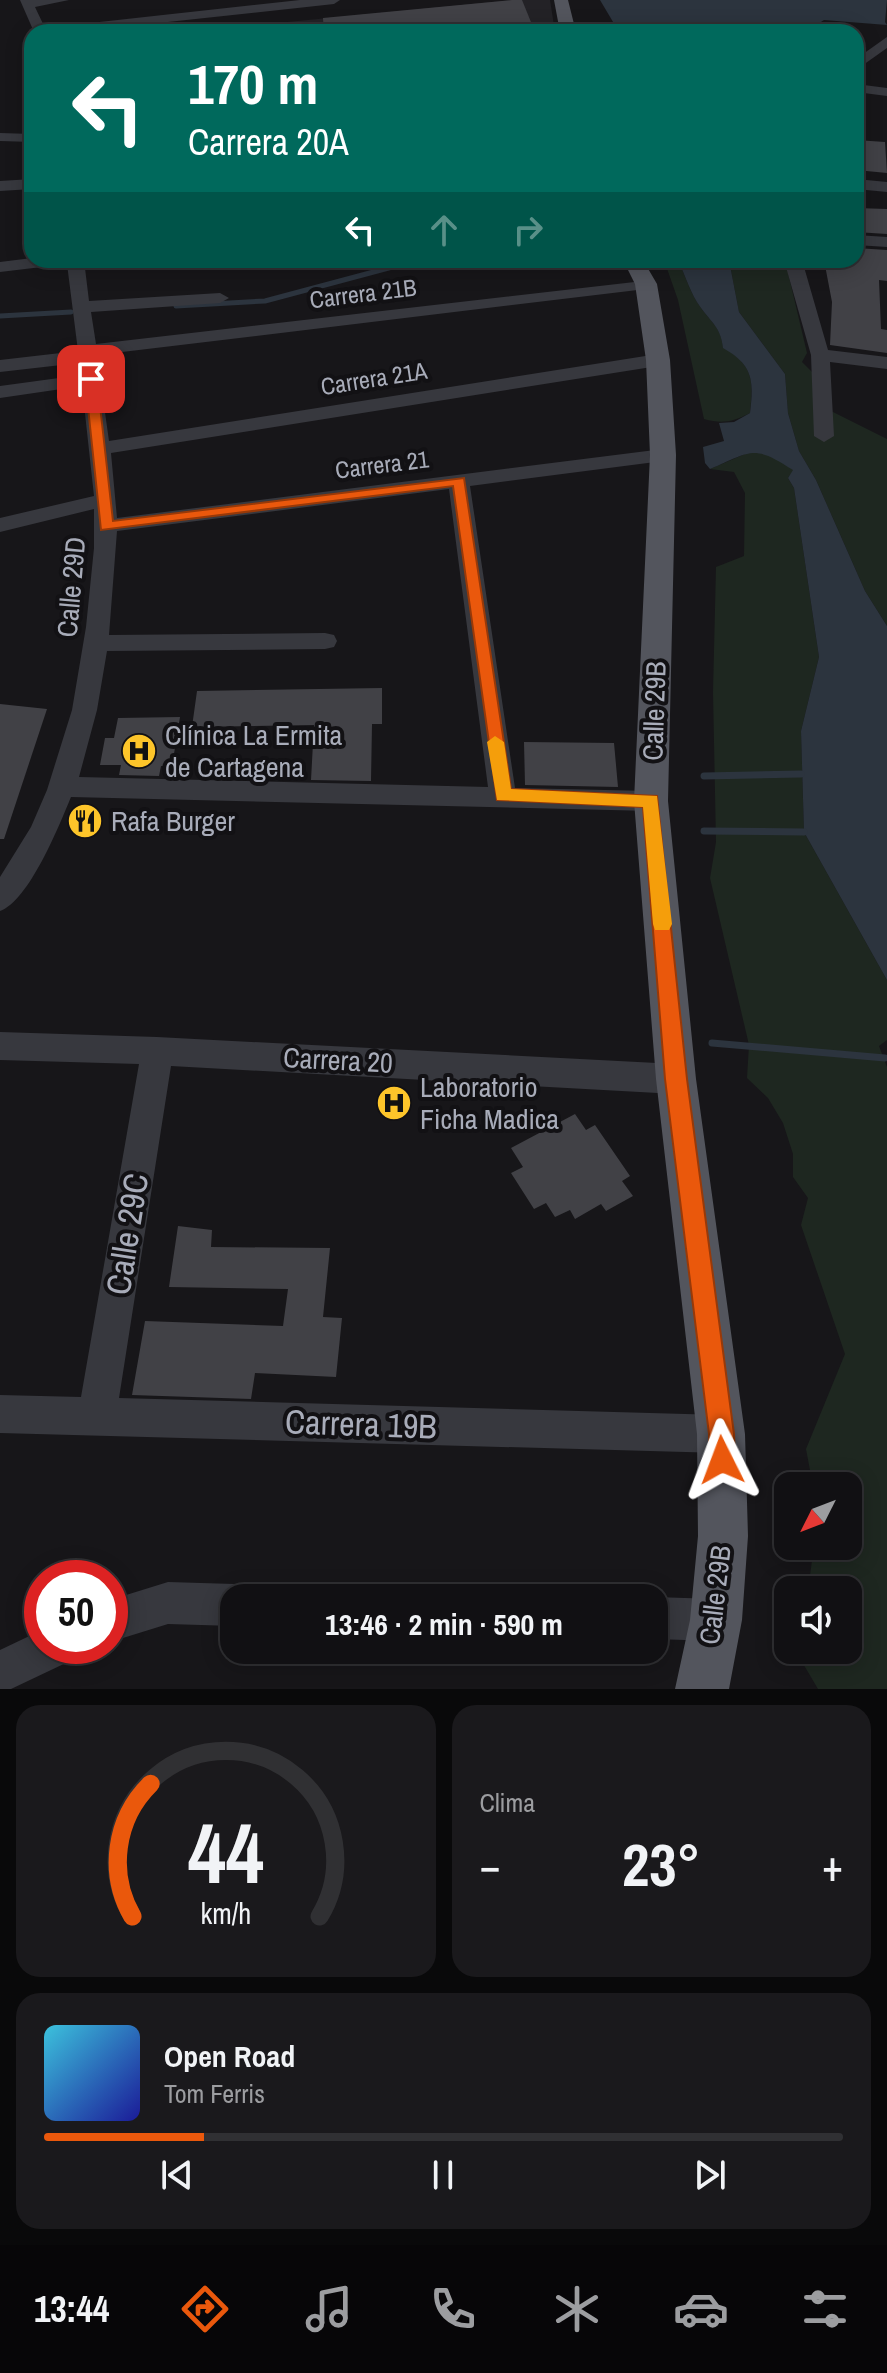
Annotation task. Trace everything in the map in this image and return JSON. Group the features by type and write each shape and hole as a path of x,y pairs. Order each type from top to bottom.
{"main road":[{"path":"561,0 566,24"},
{"name":"Calle 29B","path":"640,272 658,360 663,455 651,801 676,1079 721,1434 723,1536 716,1620 702,1689"}],"street":[{"path":"37,24 27,2 63,0"},
{"path":"181,24 330,0"},
{"path":"160,24 190,22"},
{"path":"864,60 887,41"},
{"path":"864,89 887,92"},
{"path":"0,137 24,138"},
{"path":"0,186 24,184"},
{"path":"864,185 887,187"},
{"path":"864,241 887,242"},
{"path":"0,267 24,264"},
{"name":"Calle 29D","path":"0,899 9,876 63,787 82,727 98,643 106,526 76,268"},
{"path":"795,268 820,355 824,436"},
{"name":"Carrera 21B","path":"88,362 640,272"},
{"path":"80,307 220,298"},
{"path":"820,355 887,363"},
{"name":"Carrera 21A","path":"99,449 658,360"},
{"path":"0,366 88,362"},
{"path":"0,392 88,362"},
{"name":"Carrera 21","path":"106,526 663,455"},
{"path":"459,481 503,796"},
{"path":"0,525 103,500"},
{"path":"98,643 325,641"},
{"path":"63,787 651,801"},
{"name":"Carrera 20","path":"0,1046 157,1051 676,1079"},
{"name":"Calle 29C","path":"97,1416 157,1051"},
{"name":"Carrera 19B","path":"0,1414 721,1434"},
{"path":"128,1615 168,1603 220,1605"},
{"path":"668,1618 716,1620"},
{"path":"0,1672 24,1661"}],"shaded area":[{"path":"512,0 550,0 554,24 266,24"},
{"path":"600,0 887,0 887,25 824,20 818,24 614,24"},
{"path":"667,268 681,268 694,297 718,330 723,347 746,367 752,391 750,413 727,421 704,419 678,300"},
{"path":"681,268 731,268 739,312 785,374 788,413 799,451 816,480 865,591 887,626 887,980 804,832 801,731 819,657 794,488 788,478 793,470 769,456 752,453 710,469 705,463 703,447 724,441 719,423 734,422 750,413 752,391 746,367 723,348 718,331 694,297"},
{"path":"731,268 787,268 807,353 802,362 824,384 829,410 887,439 887,626 865,591 816,480 799,451 788,413 785,374 739,312"},
{"path":"752,451 767,453 794,470 788,478 794,488 819,657 801,731 804,832 887,980 887,1040 879,1046 887,1067 887,1689 818,1689 803,1664 862,1664 862,1576 810,1576 812,1560 862,1560 862,1472 810,1472 806,1449 845,1354 801,1225 808,1198 793,1177 793,1154 783,1123 768,1098 747,1078 749,1045 710,878 716,842 713,692 716,567 744,556 745,493 734,472 710,469"}],"building":[{"path":"522,0 532,24 323,24 323,18"},
{"path":"864,141 885,142 887,173 864,171"},
{"path":"864,208 887,209 887,234 864,233"},
{"path":"864,249 887,250 887,281 879,280 881,329 887,330 887,353 830,345 832,302 826,268 864,268"},
{"path":"382,688 382,724 372,724 371,781 311,780 314,725 192,727 197,691"},
{"path":"0,704 47,709 4,839 0,839"},
{"name":"Clínica La Ermita de Cartagena","path":"180,717 172,766 161,766 159,776 119,775 121,765 100,765 105,738 114,738 118,718"},
{"path":"524,742 614,743 618,787 525,785"},
{"path":"575,1114 586,1130 595,1125 630,1176 622,1181 633,1196 606,1211 601,1204 575,1219 570,1210 555,1217 546,1203 534,1209 511,1173 523,1167 511,1148"},
{"path":"178,1226 212,1230 211,1247 330,1248 323,1317 342,1318 336,1377 255,1373 251,1399 132,1395 145,1321 283,1326 288,1289 169,1287"}],"waterway":[{"path":"176,306 265,301 389,268"},
{"path":"0,316 71,312"},
{"path":"704,776 801,774"},
{"path":"704,831 804,832"},
{"path":"712,1043 885,1058"}],"slow traffic":[{"path":"495,742 503,796 651,801 662,924"}],"place":[{"name":"Clínica La Ermita de Cartagena","path":"139,751"},
{"name":"Rafa Burger","path":"85,821"},
{"name":"Laboratorio Ficha Madica","path":"394,1103"}],"route":[{"path":"91,379 106,526 459,481 503,796 651,801 676,1079 722,1460"}]}
